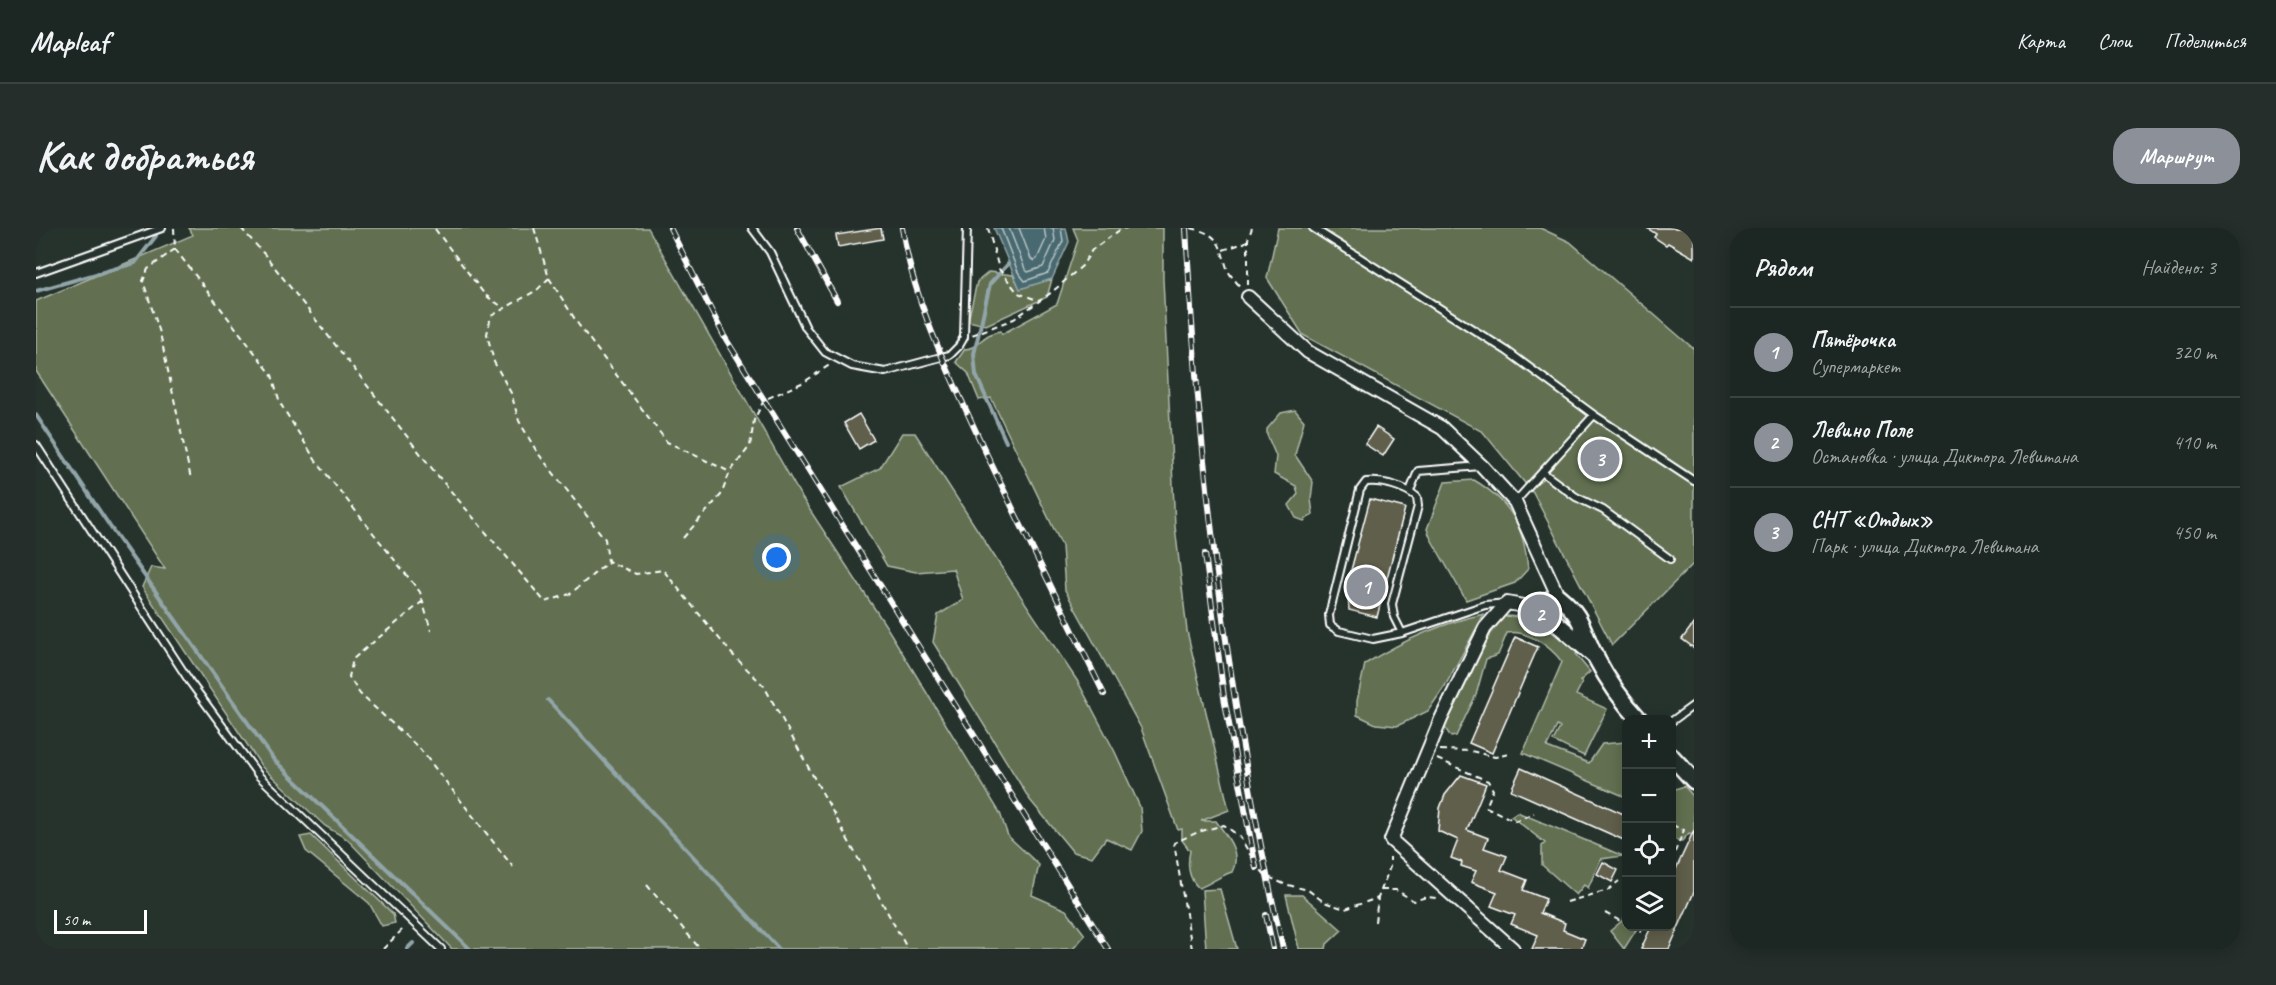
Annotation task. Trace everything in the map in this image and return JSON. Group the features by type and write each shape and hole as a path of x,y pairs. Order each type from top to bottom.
{"street":[{"path":"1248,297 1308,352 1442,428 1482,466 1515,502 1558,596 1573,608 1596,657 1635,715"},
{"path":"1558,596 1549,600 1545,610 1547,615 1596,657"},
{"path":"1513,949 1391,840 1441,719 1485,628 1507,603 1545,610"},
{"path":"1676,762 1694,781"}],"lane":[{"path":"36,273 162,228"},
{"path":"752,228 770,252 807,328 825,352 852,366 885,372 951,355 964,338 967,228"},
{"path":"1313,228 1507,351 1594,415 1694,481"},
{"path":"1515,502 1594,415"},
{"path":"36,445 190,682 259,777 441,949"},
{"path":"1410,491 1418,471 1482,466"},
{"path":"1542,472 1576,497 1604,510 1670,559"},
{"path":"1402,633 1394,617 1392,604 1418,506 1417,497 1410,491 1374,481 1366,482 1360,490 1329,615 1330,625 1339,631 1373,639 1402,633 1485,605 1507,603"},
{"path":"1676,718 1694,705"}],"path":[{"path":"174,228 175,249 272,375 280,403 316,461 420,592 431,631"},
{"path":"241,228 265,255 438,476 545,602 570,594 609,561"},
{"path":"534,228 549,278 578,324 667,442 730,472"},
{"path":"988,228 999,269 1018,293 1040,301"},
{"path":"975,333 1014,320 1082,266 1092,250 1121,229 1127,228"},
{"path":"1191,228 1208,232 1223,250 1227,270 1248,297"},
{"path":"1248,297 1248,239 1252,228"},
{"path":"435,230 485,295 504,308"},
{"path":"1223,250 1244,243 1248,239"},
{"path":"175,249 148,269 143,281 160,333 191,479"},
{"path":"549,278 537,290 491,316 487,334 494,362 511,393 519,421 537,452 605,539 609,561"},
{"path":"684,538 721,495 730,472 750,446 754,420 764,400 804,382 838,359"},
{"path":"609,561 636,574 663,570 732,654 764,686 907,948"},
{"path":"423,601 353,659 349,677 360,694 420,749 513,867"},
{"path":"1427,752 1471,751 1495,757 1509,754"},
{"path":"1427,752 1488,781 1493,790 1486,807 1515,821 1534,813"},
{"path":"1192,949 1174,843 1198,832 1224,825 1240,837 1255,863 1266,876 1284,884 1308,890 1324,902 1345,909 1378,898"},
{"path":"1676,827 1684,830 1676,848"},
{"path":"1375,922 1378,898 1390,867 1391,840"},
{"path":"1567,902 1608,890 1619,882"},
{"path":"647,885 700,949"},
{"path":"1381,890 1396,890 1414,902 1426,897 1454,896"},
{"path":"1605,912 1622,922"},
{"path":"383,949 412,921"}],"green space":[{"path":"189,228 648,228 802,498 886,626 1000,813 1008,836 1039,865 1032,895 1066,910 1085,935 1073,949 452,949 347,839 325,826 262,767 142,587 151,567 165,569 36,371 36,301 193,235"},
{"path":"1073,228 1163,228 1163,279 1175,526 1187,631 1229,810 1201,821 1216,821 1232,845 1235,858 1232,872 1199,888 1189,871 1190,851 1182,840 1182,829 1178,830 1141,728 1065,590 1062,546 991,398 979,400 968,373 956,362 965,349 989,335 1001,331 1002,334 1057,304 1078,240"},
{"path":"1278,228 1540,228 1570,242 1694,349 1694,563 1612,645 1533,493 1483,432 1303,335 1267,278"},
{"path":"989,272 1013,275 1020,288 1052,279 1047,297 986,325 968,321 977,282"},
{"path":"1295,410 1304,421 1295,455 1313,482 1311,499 1313,514 1304,521 1296,518 1289,505 1298,494 1296,486 1274,474 1276,456 1267,435 1267,429 1281,413"},
{"path":"902,433 915,433 1078,682 1115,752 1140,807 1142,831 1132,850 1106,838 1092,857 1073,852 1030,800 933,642 938,615 963,600 953,569 916,572 887,566 841,487 880,468"},
{"path":"1474,480 1497,497 1513,517 1523,540 1528,569 1515,583 1466,600 1427,529 1445,482"},
{"path":"1484,614 1445,686 1428,711 1397,726 1376,724 1357,715 1357,701 1365,664 1422,634 1452,622"},
{"path":"1503,616 1524,617 1539,628 1572,639 1579,649 1576,655 1590,672 1580,681 1582,683 1576,695 1607,709 1584,756 1553,741 1560,728 1557,726 1547,747 1589,763 1602,744 1622,742 1622,795 1523,753 1562,662 1545,645 1523,634 1507,633 1498,655 1486,659 1476,695 1456,736 1451,737 1445,728 1446,717 1477,654"},
{"path":"1684,786 1694,797 1694,834 1689,833 1682,841 1676,840 1676,789"},
{"path":"1517,812 1622,856 1601,859 1588,888 1584,885 1576,895 1542,865 1542,846 1545,843 1511,816"},
{"path":"311,835 393,914 395,923 382,926 369,903 306,851 300,837"},
{"path":"1220,889 1237,949 1206,949 1202,890"},
{"path":"1286,895 1302,895 1342,930 1327,944 1326,949 1299,949"},
{"path":"1622,921 1622,931 1635,931 1624,949 1610,931"}],"water":[{"path":"994,228 1066,228 1069,242 1052,279 1020,289"}],"building":[{"path":"881,228 883,239 838,247 836,235"},
{"path":"1647,228 1694,228 1694,258 1668,243 1666,245 1654,237 1656,234"},
{"path":"859,414 874,440 859,449 844,423"},
{"path":"1376,427 1394,439 1383,456 1365,444"},
{"path":"1370,499 1405,508 1377,617 1349,610 1347,585"},
{"path":"1694,623 1694,648 1682,639"},
{"path":"1515,637 1538,647 1492,753 1469,743"},
{"path":"1521,768 1622,813 1622,839 1511,790"},
{"path":"1461,775 1486,784 1467,830 1488,838 1484,848 1507,856 1501,870 1527,880 1523,890 1546,899 1540,913 1565,923 1563,930 1585,939 1581,949 1532,949 1538,935 1511,924 1515,915 1491,906 1497,892 1471,882 1476,871 1461,866 1462,862 1451,858 1458,840 1438,831 1440,808 1445,795"},
{"path":"1694,830 1694,892 1669,949 1641,949 1649,931 1676,931 1676,869"},
{"path":"1603,862 1618,870 1612,882 1597,874"}],"waterway":[{"path":"36,291 135,263 156,236"},
{"path":"1006,442 976,375 974,354 990,284 1008,264"},
{"path":"36,415 111,528 274,760 470,949"},
{"path":"548,700 779,949"},
{"path":"407,949 413,943"}],"railway":[{"path":"670,228 724,336 1108,949"},
{"path":"797,228 837,301"},
{"path":"902,228 907,256 923,309 943,360 993,469 1104,694"},
{"path":"1186,228 1199,410 1219,591 1247,771 1283,949"},
{"path":"1205,554 1224,697 1256,868"},
{"path":"1266,915 1273,949"}],"place":[{"name":"СНТ «Отдых»","path":"1600,459"},
{"name":"Пятёрочка","path":"1366,587"},
{"name":"Левино Поле","path":"1540,614"}]}
